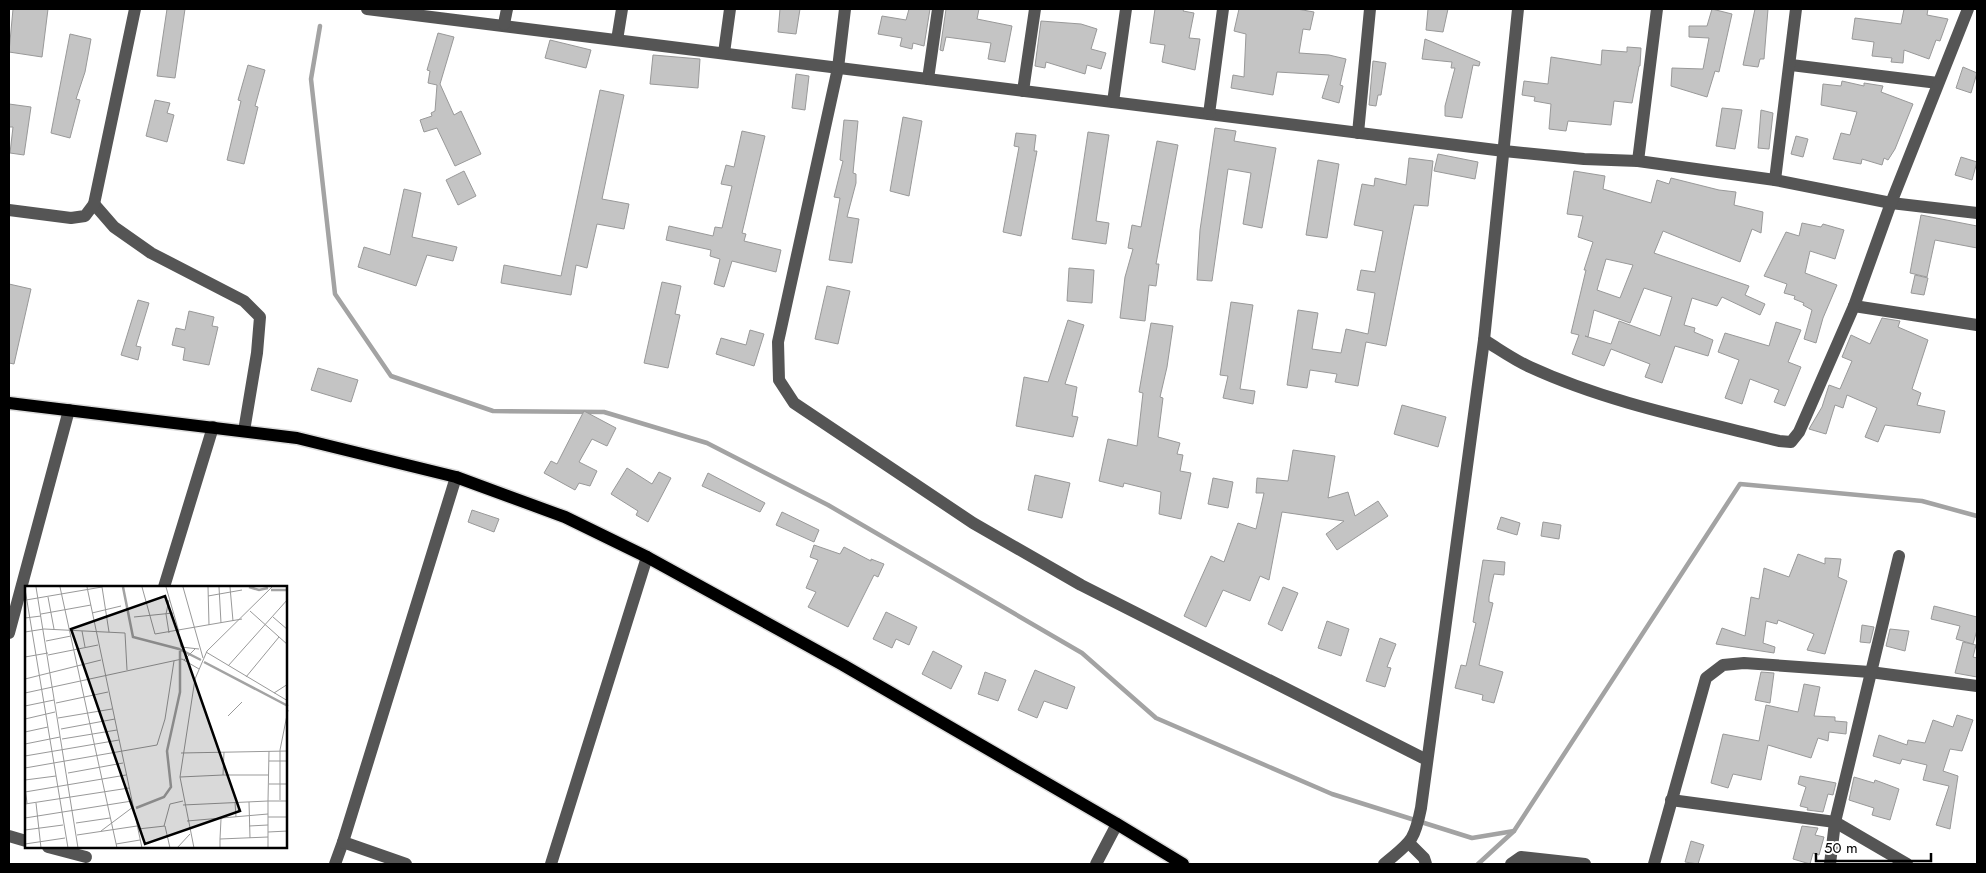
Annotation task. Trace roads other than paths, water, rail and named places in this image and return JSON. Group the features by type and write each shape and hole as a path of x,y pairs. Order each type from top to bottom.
{"main road":[{"path":"9,403 297,438 456,477 565,517 647,558 843,665 1183,864"}],"street":[{"path":"9,210 72,218 86,216 94,204 136,9"},
{"path":"367,9 391,10 504,24 617,40 1504,151 1584,159 1638,161 1775,180 1890,203 1977,213"},
{"path":"504,24 507,9"},
{"path":"617,40 622,9"},
{"path":"724,53 730,9"},
{"path":"845,9 838,68 778,342 779,380 794,404 973,523 1081,585 1427,760"},
{"path":"928,79 938,9"},
{"path":"1023,91 1036,9"},
{"path":"1113,102 1126,9"},
{"path":"1209,114 1223,9"},
{"path":"1358,133 1370,9"},
{"path":"1384,864 1412,838 1421,808 1484,340 1518,9"},
{"path":"1638,161 1657,9"},
{"path":"1775,180 1791,65 1796,9"},
{"path":"1484,340 1528,367 1575,385 1640,405 1779,441 1791,442 1799,432 1854,306 1890,203 1968,9"},
{"path":"1791,65 1938,83"},
{"path":"94,204 114,228 151,253 244,301 260,317 257,353 244,431"},
{"path":"1854,306 1977,325"},
{"path":"9,634 69,410"},
{"path":"164,586 213,427"},
{"path":"335,864 456,477"},
{"path":"1830,864 1835,822 1899,556"},
{"path":"550,864 647,558"},
{"path":"1654,864 1706,678 1723,664 1744,663 1870,672 1977,686"},
{"path":"1671,800 1835,822 1907,864"},
{"path":"1096,864 1117,824"},
{"path":"9,836 25,841"},
{"path":"1412,838 1426,864"},
{"path":"343,842 406,864"},
{"path":"52,848 87,856"},
{"path":"1511,864 1521,857 1584,864"}],"waterway":[{"path":"320,26 311,79 335,294 391,376 493,411 604,412 707,443 828,505 1082,653 1156,718 1332,794 1472,838 1514,831"},
{"path":"1478,864 1514,831 1740,484 1922,501 1977,516"}]}
